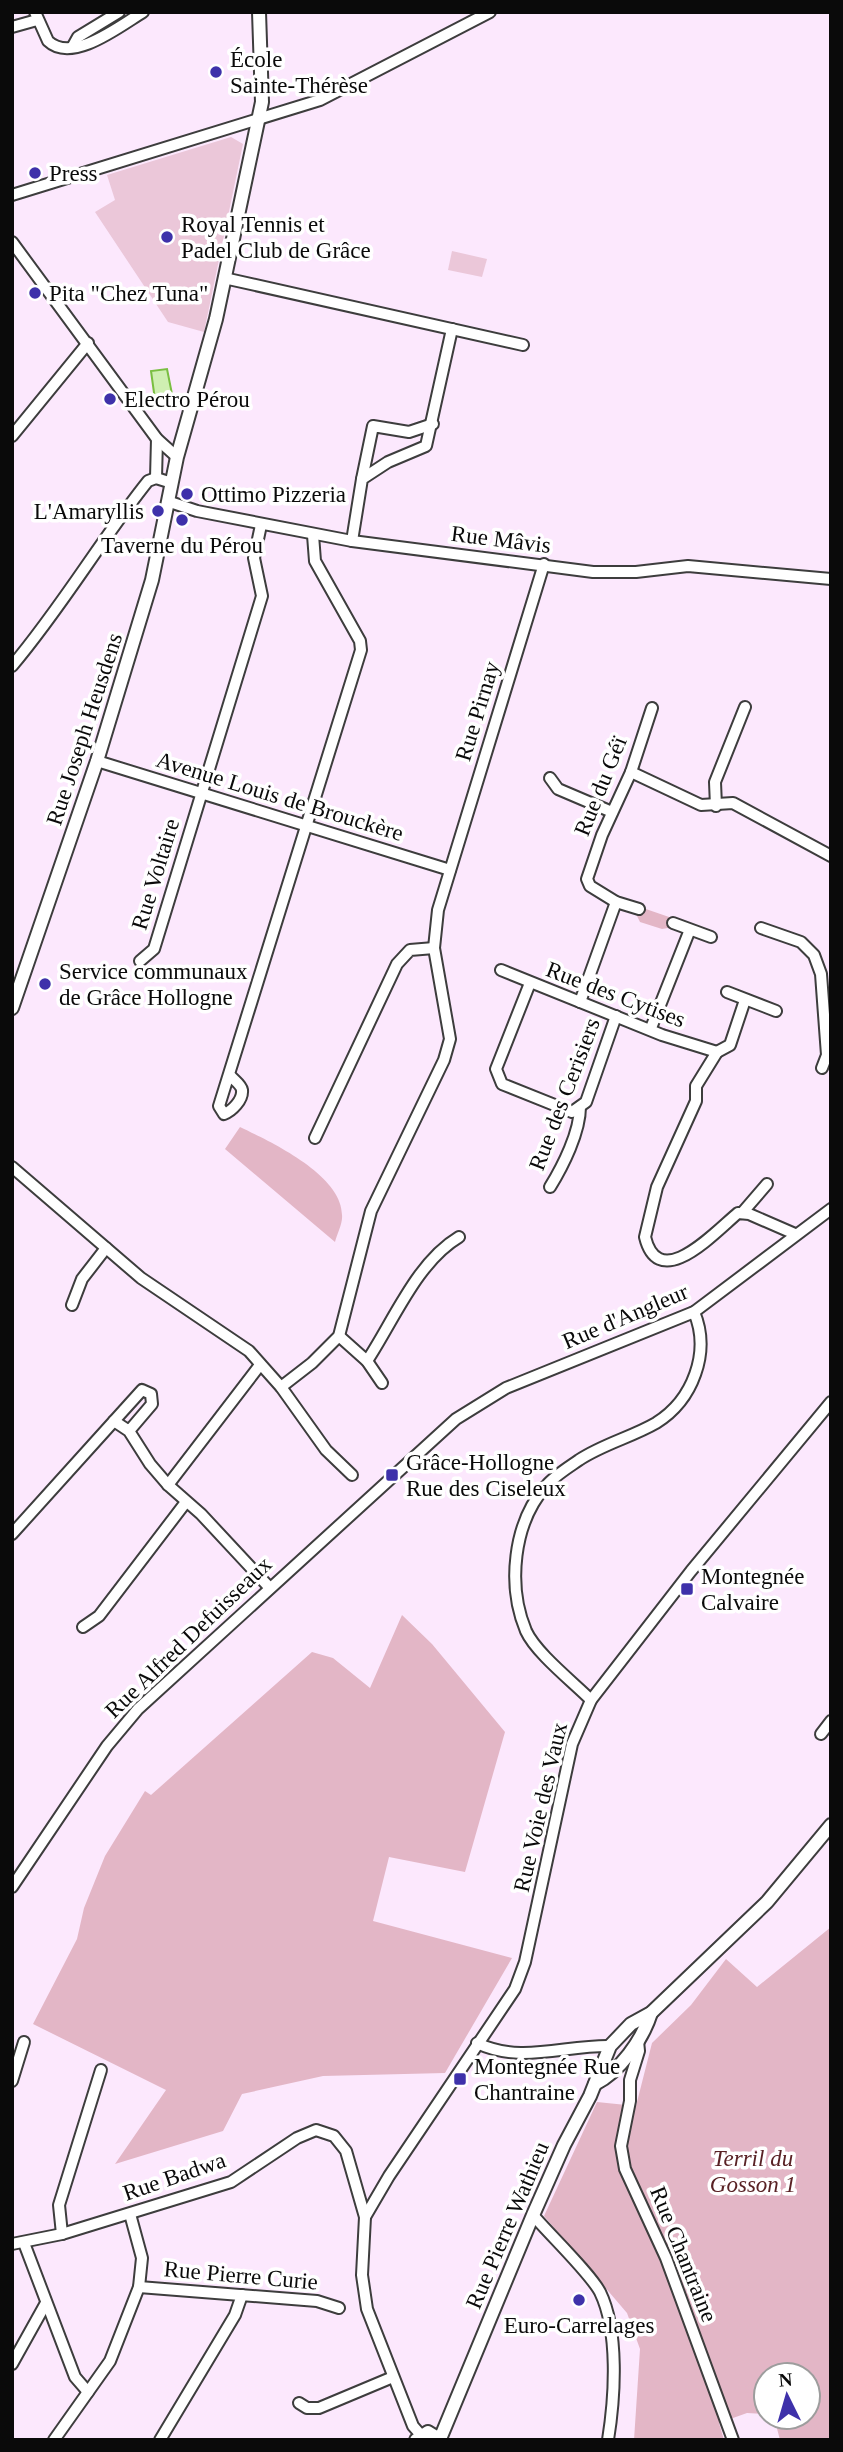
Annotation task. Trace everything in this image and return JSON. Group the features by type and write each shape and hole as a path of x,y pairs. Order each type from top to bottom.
{"street":[{"path":"73,46 78,37 119,12"},
{"path":"12,27 36,16 52,45 65,48 83,47 143,12"},
{"name":"Rue Joseph Heusdens","path":"13,1006 97,761 152,580 170,502 177,457 213,334 262,102 259,12"},
{"path":"12,195 258,121 329,95 490,12"},
{"path":"12,242 157,439 177,457"},
{"path":"224,278 523,345"},
{"path":"362,479 388,462 426,446 452,329"},
{"path":"12,436 88,343"},
{"path":"352,541 373,426 409,432 433,424"},
{"path":"408,455 412,443 409,432"},
{"path":"156,478 157,439"},
{"path":"369,444 376,456 388,462"},
{"path":"12,666 44,628 110,529 148,481 156,478 172,483"},
{"name":"Rue Mâvis","path":"170,502 197,512 313,535 593,572 636,572 688,566 831,579"},
{"name":"Rue Voltaire","path":"140,961 154,949 262,596 254,558 261,525"},
{"path":"230,1075 361,650 359,641 315,561 313,535"},
{"name":"Rue Pirnay","path":"339,1336 371,1211 444,1060 450,1039 433,948 438,909 544,564"},
{"path":"716,806 715,782 745,707"},
{"name":"Rue du Géï","path":"616,902 590,886 587,879 612,812 631,772 652,708"},
{"name":"Avenue Louis de Brouckère","path":"97,761 450,870"},
{"path":"631,772 701,805 733,803 831,856"},
{"path":"551,778 558,789 612,812"},
{"path":"580,1002 616,902 639,909"},
{"path":"673,923 689,932 711,937"},
{"path":"761,928 808,947 818,963 827,1000 827,1055 822,1068"},
{"path":"651,1028 689,932"},
{"path":"315,1138 397,964 410,950 433,948"},
{"name":"Rue des Cytises","path":"501,970 616,1016 717,1052"},
{"path":"530,983 496,1069 497,1075 502,1084 572,1112 580,1107"},
{"path":"727,992 776,1011"},
{"path":"745,1000 730,1045 717,1052 696,1086 695,1101 677,1148 666,1163 645,1237 650,1253 664,1261 680,1260 738,1213 795,1234"},
{"name":"Rue des Cerisiers","path":"550,1186 562,1165 580,1116 580,1107 586,1102 616,1016"},
{"path":"12,1167 141,1278 249,1352 281,1387 326,1450 352,1475"},
{"path":"742,1213 767,1184"},
{"name":"Rue d'Angleur","path":"426,1447 456,1419 506,1388 694,1312 831,1209"},
{"path":"367,1361 419,1278 443,1247 459,1237"},
{"path":"72,1305 82,1279 106,1248"},
{"path":"591,1700 527,1633 513,1587 519,1534 545,1486 581,1459 657,1422 675,1406 689,1388 700,1358 702,1338 694,1312"},
{"path":"281,1387 312,1363 339,1336 367,1361 382,1383"},
{"path":"168,1485 260,1365"},
{"path":"12,1534 142,1390 151,1394 152,1404 129,1431"},
{"name":"Rue Voie des Vaux","path":"365,2217 515,1989 525,1962 572,1745 591,1700 691,1571 831,1402"},
{"path":"114,1421 129,1431 150,1464 168,1485 269,1587"},
{"name":"Rue Alfred Defuisseaux","path":"12,1887 107,1746 138,1709 426,1447"},
{"path":"83,1627 99,1616 186,1502"},
{"path":"821,1734 831,1721"},
{"name":"Rue Chantraine","path":"610,2046 631,2024 651,2013 767,1902 831,1825"},
{"name":"Rue Chantraine","path":"595,2084 610,2076 638,2041 651,2013"},
{"name":"Rue Chantraine","path":"638,2041 639,2051 630,2080 630,2101 621,2146 625,2169 666,2258 733,2440"},
{"path":"12,2081 24,2042"},
{"path":"477,2043 510,2053 545,2054 583,2045 610,2046 618,2064 630,2080"},
{"name":"Rue Pierre Wathieu","path":"441,2440 533,2215 595,2084 610,2046"},
{"path":"62,2234 59,2205 101,2070"},
{"name":"Rue Badwa","path":"18,2244 62,2234 231,2182 297,2138 316,2130 334,2136 346,2151 365,2217"},
{"path":"54,2440 112,2357 139,2287 142,2259 130,2214"},
{"path":"533,2215 599,2290 612,2328 612,2416 608,2440"},
{"path":"365,2217 362,2252 364,2295 374,2332 413,2426 422,2435 441,2440"},
{"path":"18,2244 46,2303 75,2377 88,2392"},
{"name":"Rue Pierre Curie","path":"139,2287 317,2301 339,2308"},
{"path":"160,2440 235,2315 242,2295"},
{"path":"12,2364 46,2303"},
{"path":"299,2403 319,2408 393,2378"},
{"path":"422,2435 446,2423"}],"green space":[{"path":"640,907 672,918 668,928 662,929 640,922 637,916"},
{"path":"240,1127 303,1162 330,1186 339,1200 342,1215 335,1242 225,1149"},
{"path":"402,1615 432,1644 505,1732 465,1872 389,1857 373,1921 512,1958 445,2073 323,2076 242,2094 223,2131 115,2164 166,2090 33,2024 77,1939 84,1908 105,1856 145,1791 151,1795 312,1652 333,1658 370,1688"},
{"name":"Terril du Gosson 1","path":"831,1927 831,2440 780,2440 778,2431 822,2431 822,2361 752,2361 752,2413 719,2423 724,2440 634,2440 640,2349 627,2313 544,2216 597,2102 636,2106 652,2043 691,2005 726,1959 757,1987"}],"shaded area":[{"name":"Royal Tennis et Padel Club de Grâce","path":"231,137 243,144 204,332 168,322 95,212 115,200 107,175"},
{"path":"452,251 487,259 482,277 448,270"},
{"path":"167,369 173,399 170,404 160,405 155,400 151,371"}],"place":[{"name":"École Sainte-Thérèse","path":"216,72"},
{"name":"Press","path":"35,173"},
{"name":"Royal Tennis et Padel Club de Grâce","path":"167,237"},
{"name":"Pita \"Chez Tuna\"","path":"35,293"},
{"name":"Electro Pérou","path":"110,399"},
{"name":"Ottimo Pizzeria","path":"187,494"},
{"name":"L'Amaryllis","path":"158,511"},
{"name":"Taverne du Pérou","path":"182,520"},
{"name":"Service communaux de Grâce Hollogne","path":"45,984"},
{"name":"Grâce-Hollogne Rue des Ciseleux","path":"392,1475"},
{"name":"Montegnée Calvaire","path":"687,1589"},
{"name":"Montegnée Rue Chantraine","path":"460,2079"},
{"name":"Euro-Carrelages","path":"579,2300"}]}
